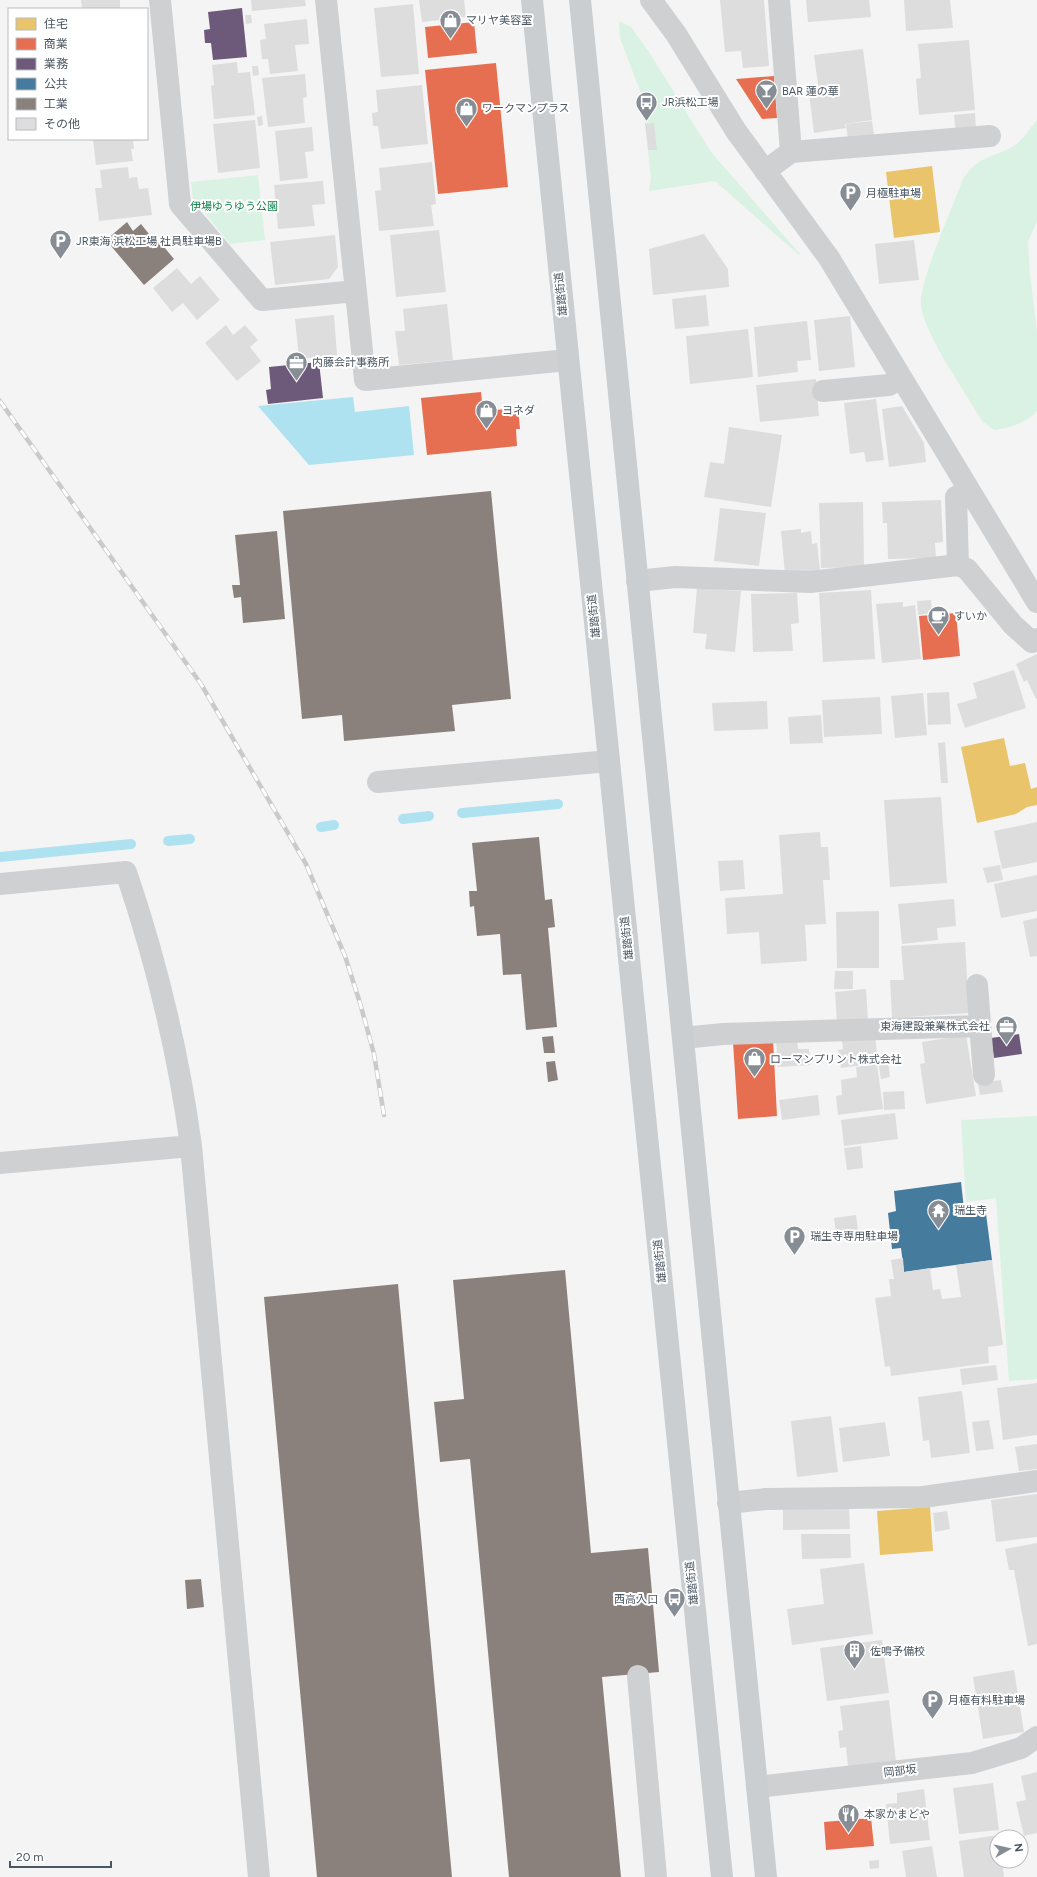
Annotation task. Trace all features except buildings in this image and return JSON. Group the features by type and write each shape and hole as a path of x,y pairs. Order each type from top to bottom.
{"main road":[{"name":"雄踏街道","path":"532,0 722,1877"},
{"path":"580,0 766,1877"}],"street":[{"path":"160,0 180,204 262,300 356,291"},
{"path":"326,0 365,380 568,360"},
{"path":"651,0 676,34 736,130 829,258 1037,602"},
{"path":"779,0 792,152"},
{"path":"765,171 792,152 990,136"},
{"path":"823,391 888,385 901,378"},
{"path":"958,565 956,497 968,490"},
{"path":"637,581 675,577 810,582 958,565 967,569 1013,625 1032,642 1037,639"},
{"path":"378,782 609,760"},
{"path":"0,884 126,872 160,979 183,1090 191,1146 259,1877"},
{"path":"977,985 984,1075"},
{"path":"683,1038 723,1034 980,1026"},
{"path":"0,1163 191,1146"},
{"path":"728,1503 766,1499 923,1497 1037,1481"},
{"path":"638,1676 656,1877"},
{"name":"岡部坂","path":"757,1787 972,1763 1021,1748 1037,1736"}],"green space":[{"path":"619,21 631,27 649,52 711,152 800,254 799,255 715,181 649,191 651,179 648,150 656,150 654,123 645,124 643,99 620,38"},
{"path":"1037,120 1037,221 1028,242 1030,275 1037,332 1037,411 1028,419 1017,424 994,430 982,421 938,349 924,319 921,306 922,295 931,263 963,179 975,165 981,161 1014,146"},
{"name":"伊場ゆうゆう公園","path":"258,175 265,240 230,244 193,199 191,182"},
{"path":"1037,1116 1037,1379 1009,1381 996,1198 966,1202 961,1120"}],"water":[{"path":"353,397 355,412 409,406 414,455 309,465 258,406"}],"waterway":[{"path":"462,813 558,804"},
{"path":"403,819 429,816"},
{"path":"321,827 334,825"},
{"path":"168,841 190,839"},
{"path":"0,857 131,844"}],"railway":[{"path":"0,401 201,684 306,864 345,956 360,1003 374,1054 384,1115"}],"place":[{"name":"マリヤ美容室","path":"451,40"},
{"name":"BAR 蓮の華","path":"767,110"},
{"name":"JR浜松工場","path":"646,122"},
{"name":"ワークマンプラス","path":"467,128"},
{"name":"月極駐車場","path":"850,212"},
{"name":"JR東海 浜松工場 社員駐車場B","path":"60,260"},
{"name":"内藤会計事務所","path":"296,382"},
{"name":"ヨネダ","path":"487,430"},
{"name":"すいか","path":"939,636"},
{"name":"東海建設兼業株式会社","path":"1006,1046"},
{"name":"ローマンプリント株式会社","path":"755,1078"},
{"name":"瑞生寺","path":"939,1230"},
{"name":"瑞生寺専用駐車場","path":"794,1256"},
{"name":"西高入口","path":"674,1618"},
{"name":"佐鳴予備校","path":"854,1670"},
{"name":"月極有料駐車場","path":"933,1720"},
{"name":"本家かまどや","path":"849,1834"}]}
